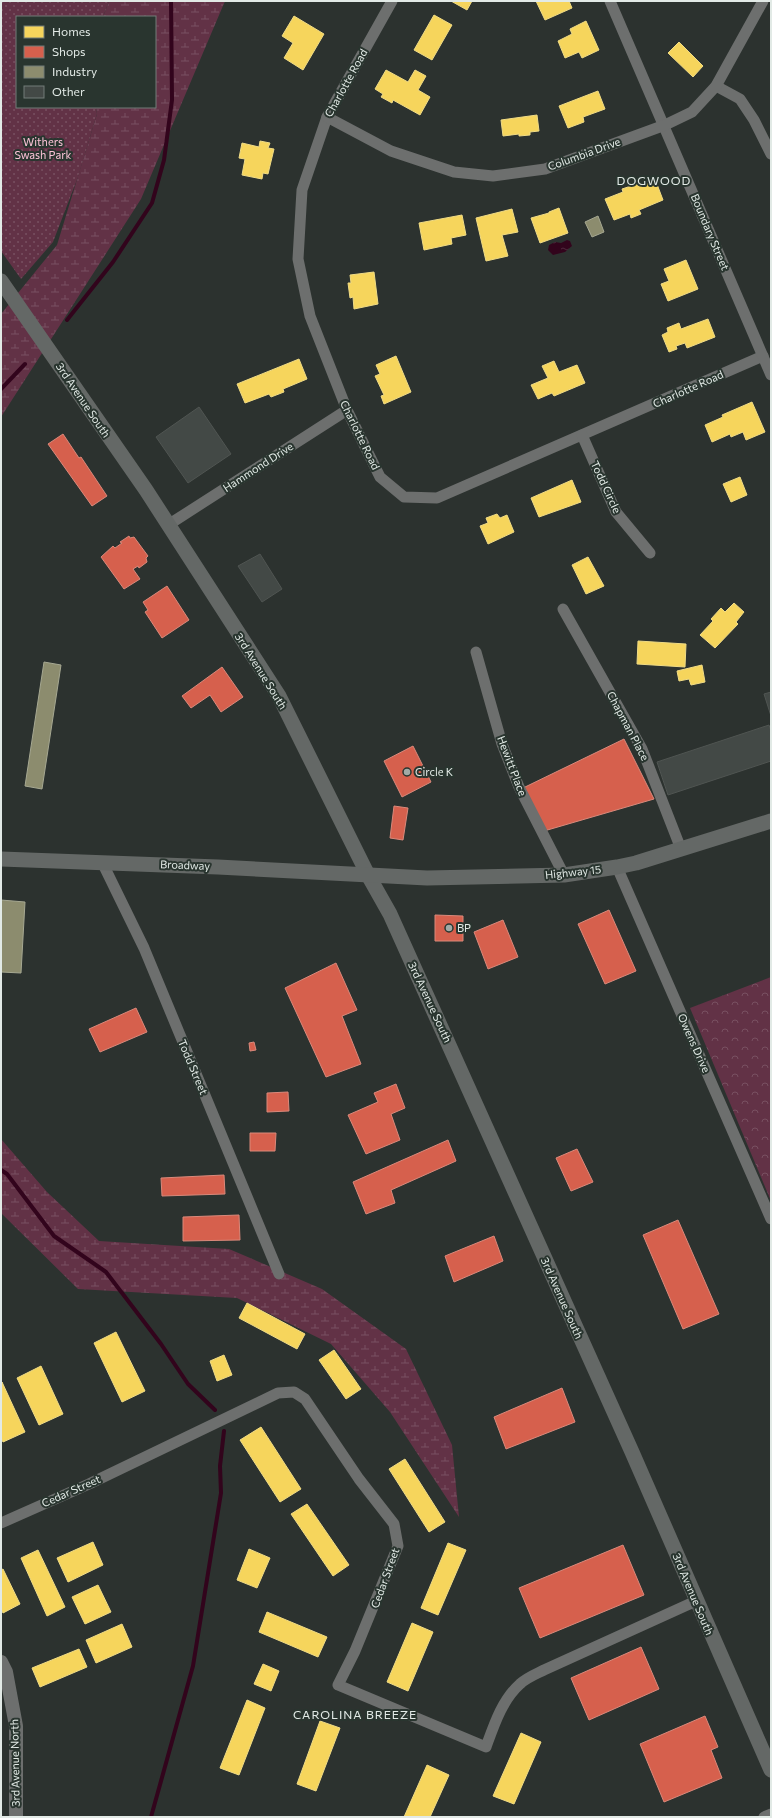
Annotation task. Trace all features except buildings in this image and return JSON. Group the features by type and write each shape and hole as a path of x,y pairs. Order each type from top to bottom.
{"main road":[{"name":"3rd Avenue South","path":"1,281 168,525 279,696 368,875 390,914 627,1439 696,1601 771,1770"},
{"name":"Highway 15","path":"368,875 428,878 564,874 617,867 771,821"},
{"name":"Broadway","path":"1,859 102,862 368,875"}],"street":[{"name":"Charlotte Road","path":"392,1 327,117 302,190 298,259 310,316 347,410 380,477 404,496 437,498 763,356"},
{"name":"Boundary Street","path":"610,1 665,125 771,374"},
{"name":"Columbia Drive","path":"327,117 391,151 454,172 493,176 545,169 665,125 692,112 716,86 763,1"},
{"path":"716,86 740,99 754,120 771,154"},
{"name":"Hammond Drive","path":"168,525 347,410"},
{"name":"Todd Circle","path":"582,435 616,512 650,553"},
{"name":"Chapman Place","path":"563,609 642,749 681,849"},
{"name":"Hewitt Place","path":"476,652 502,744 519,787 564,874"},
{"name":"Todd Street","path":"102,862 144,948 279,1274"},
{"name":"Owens Drive","path":"617,867 771,1219"},
{"name":"Cedar Street","path":"1,1523 89,1484 278,1393 294,1392 305,1398 359,1479 394,1524 398,1546 361,1637 338,1685 486,1747 495,1721 505,1702 520,1684 544,1670 696,1601"},
{"name":"3rd Avenue North","path":"1,1662 6,1672 16,1726 16,1817"},
{"path":"764,1817 771,1814"}],"green space":[{"name":"Withers Swash Park","path":"1,1 109,1 103,16 16,16 16,108 96,108 97,114 78,177 53,242 21,279 1,251"},
{"path":"109,1 225,1 141,199 1,417 1,314 57,245 97,114 96,108 156,108 156,16 103,16"},
{"path":"771,977 771,1201 690,1008"},
{"path":"1,1139 47,1192 99,1241 229,1249 322,1289 406,1349 452,1445 459,1517 390,1412 331,1344 237,1298 78,1289 1,1213"}],"water":[{"path":"567,240 570,241 572,246 565,252 553,255 548,250 549,245 555,242 561,243"}],"waterway":[{"path":"67,320 113,262 152,203 164,160 172,100 171,1"},
{"path":"1,389 25,364"},
{"path":"1,1170 7,1174 54,1236 106,1272 161,1344 188,1384 215,1410"},
{"path":"151,1817 193,1666 221,1493 220,1466 224,1431"}],"place":[{"name":"Circle K","path":"407,772"},
{"name":"BP","path":"449,928"}],"district":[{"name":"DOGWOOD","path":"654,181"},
{"name":"CAROLINA BREEZE","path":"355,1715"}]}
